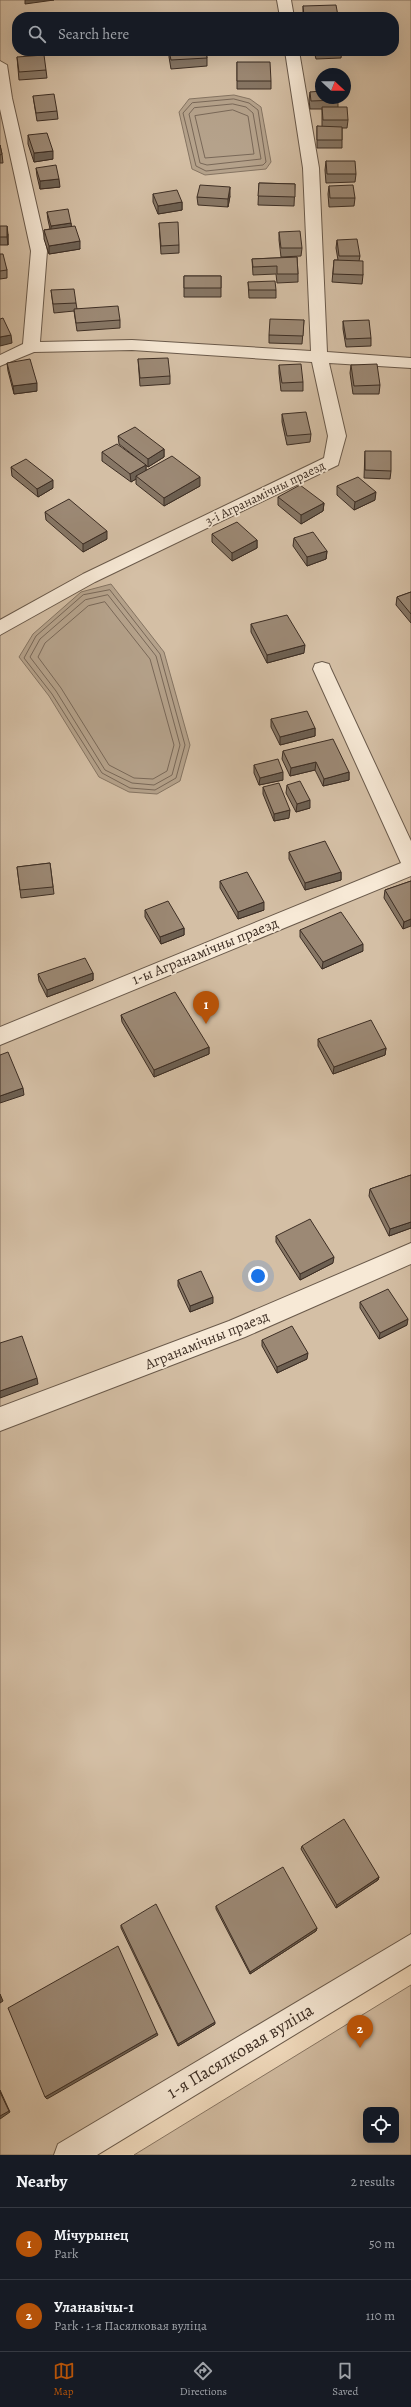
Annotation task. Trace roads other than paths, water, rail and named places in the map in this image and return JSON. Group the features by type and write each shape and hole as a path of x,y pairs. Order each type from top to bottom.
{"street":[{"path":"284,0 285,12"},
{"name":"3-і Агранамічны праезд","path":"0,628 89,578 332,461 337,436 319,356 311,168 293,56"},
{"path":"0,64 5,98 39,251 31,347"},
{"path":"0,361 31,347 132,344 411,363"},
{"path":"322,669 411,863"},
{"name":"1-ы Агранамічны праезд","path":"0,1036 411,867"},
{"name":"Агранамічны праезд","path":"0,1419 237,1329 411,1253"},
{"name":"1-я Пасялковая вуліца","path":"69,2155 411,1948"}],"water":[{"path":"234,95 250,99 261,107 271,162 266,169 205,175 192,169 179,112 189,99"},
{"path":"111,584 164,652 190,745 180,781 157,794 129,792 99,777 49,696 19,657 33,634 81,592"}],"place":[{"name":"Мічурынец","path":"206,1024"},
{"name":"Уланавічы-1","path":"360,2048"}]}
